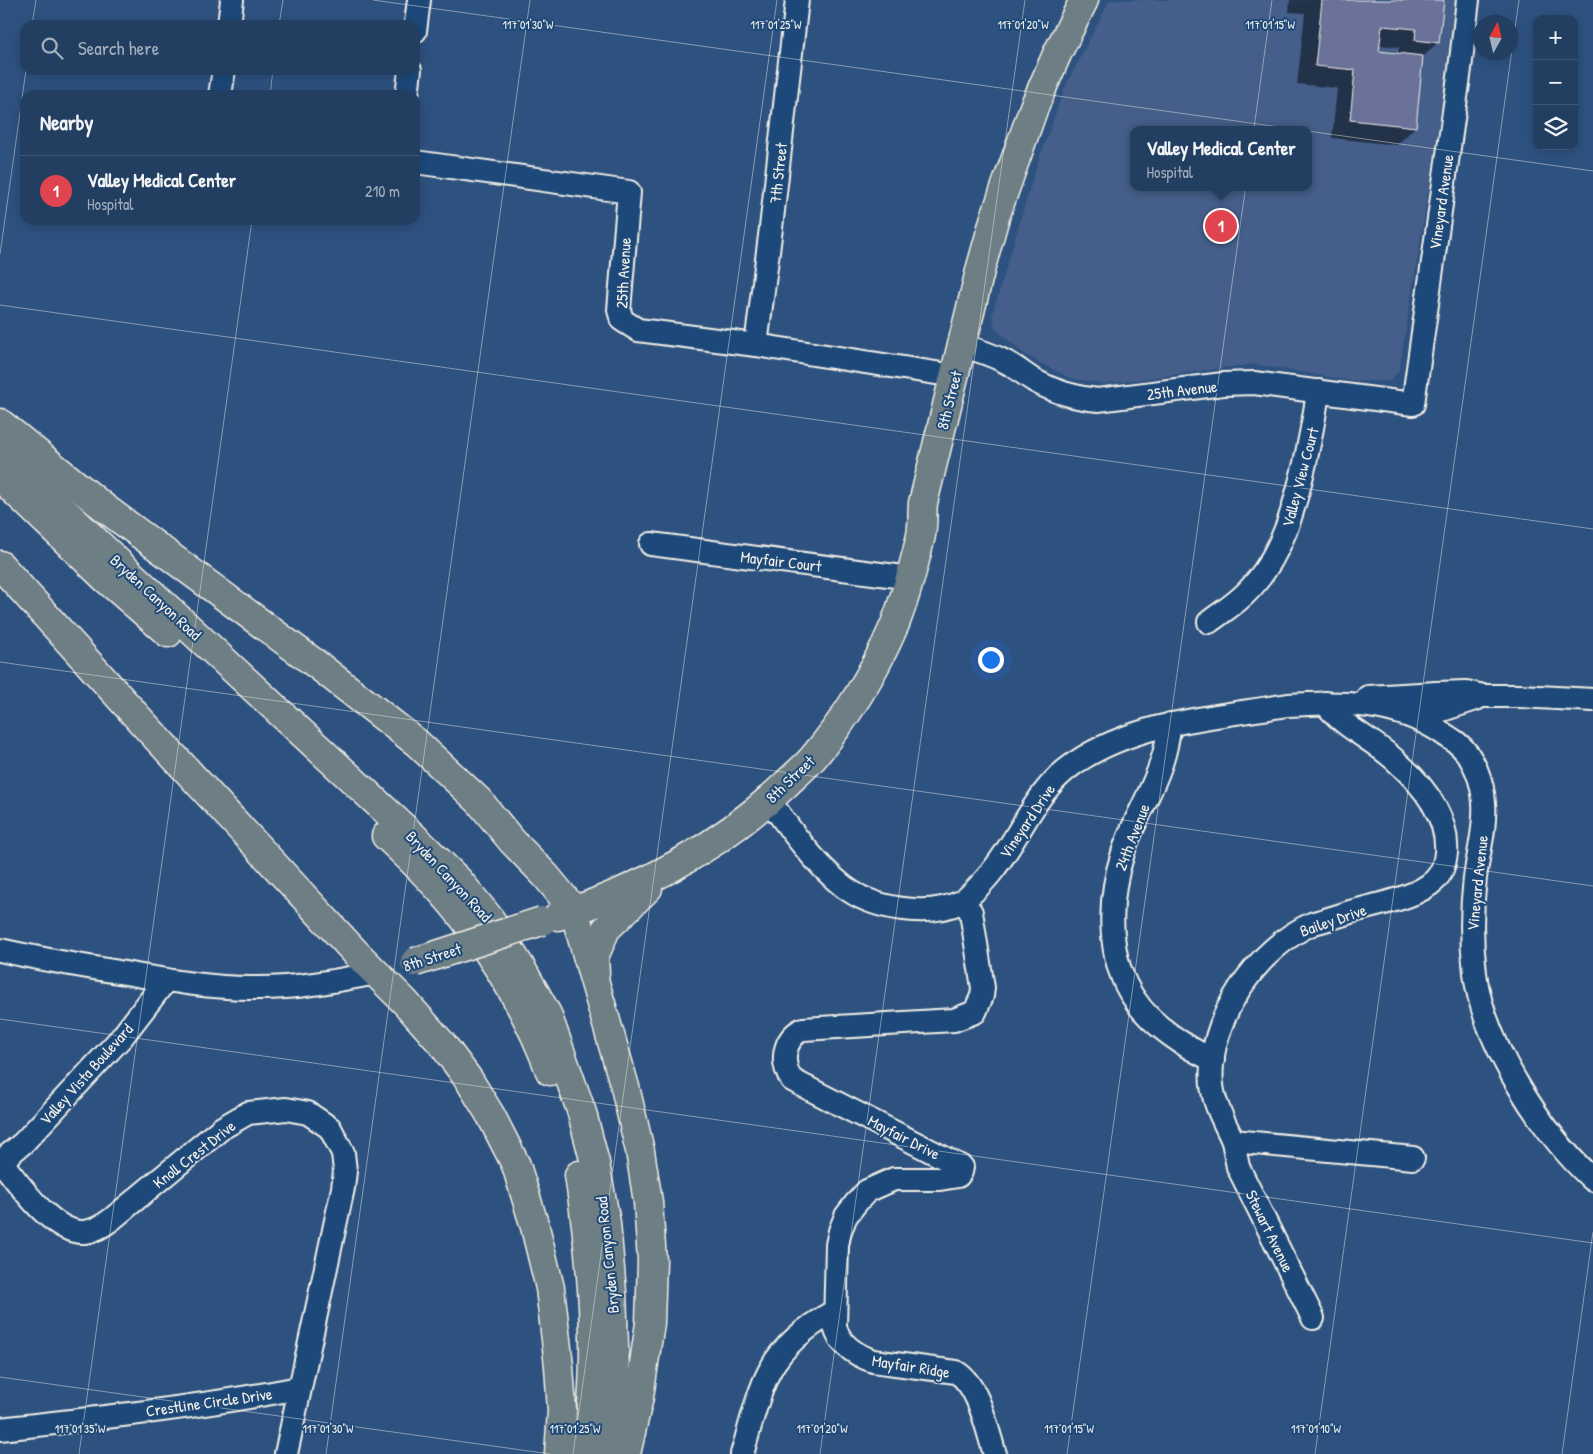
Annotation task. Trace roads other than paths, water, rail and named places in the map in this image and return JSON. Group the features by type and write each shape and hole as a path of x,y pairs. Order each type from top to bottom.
{"main road":[{"name":"8th Street","path":"376,973 389,971 614,896 667,869 735,827 769,800 811,760 841,722 865,685 887,642 900,611 911,578 922,528 922,503 963,346 981,267 996,217 1018,149 1045,80 1084,0"},
{"path":"0,423 106,509 320,667 417,743 479,801 574,910 625,1087 640,1151 648,1202 652,1261 650,1323 639,1397 626,1454"},
{"name":"Bryden Canyon Road","path":"0,450 458,880 490,919 520,966 547,1014 580,1105 595,1163 606,1223 612,1292 615,1370 611,1421 605,1454"},
{"name":"Bryden Canyon Road","path":"0,477 105,578 196,658 402,851 471,926 502,973 529,1023 549,1068 565,1118 577,1167 587,1226 594,1368 592,1419 586,1454"},
{"path":"0,565 141,722 417,1016 469,1080 491,1116 516,1165 536,1227 550,1288 560,1384 562,1411 559,1454"},
{"path":"595,982 594,957 606,929 667,869"}],"street":[{"path":"230,20 232,0"},
{"path":"416,20 419,0"},
{"name":"7th Street","path":"756,345 772,228 797,0"},
{"name":"Vineyard Avenue","path":"1413,404 1468,0"},
{"path":"221,90 223,75"},
{"path":"408,90 409,75"},
{"name":"25th Avenue","path":"420,163 629,192 619,310 622,320 638,330 756,345 955,376"},
{"name":"25th Avenue","path":"963,346 986,352 1058,392 1081,398 1105,399 1222,384 1254,383 1413,404"},
{"name":"Valley View Court","path":"1209,622 1248,592 1269,565 1283,538 1296,500 1314,422 1318,391"},
{"name":"Mayfair Court","path":"651,544 911,578"},
{"path":"1325,703 1361,698 1466,692 1483,696 1593,700"},
{"path":"1438,693 1427,695 1421,706 1424,722 1436,712 1483,696"},
{"name":"Bailey Drive","path":"1233,1141 1216,1102 1212,1081 1213,1060 1222,1027 1233,1001 1255,968 1264,958 1298,930 1314,923 1415,893 1435,880 1445,864 1446,846 1444,830 1439,814 1423,789 1397,761 1375,743 1344,724 1325,703"},
{"name":"Vineyard Drive","path":"963,902 992,872 1006,854 1024,820 1055,780 1074,764 1100,747 1114,741 1170,724 1288,705 1354,704 1389,709 1424,722"},
{"name":"Vineyard Avenue","path":"1424,722 1458,743 1468,755 1482,787 1485,804 1483,832 1471,915 1475,975 1487,1021 1501,1053 1521,1089 1552,1134 1578,1166 1593,1180"},
{"name":"24th Avenue","path":"1170,724 1162,762 1123,852 1116,880 1113,932 1117,961 1125,984 1135,1001 1154,1022 1191,1050 1213,1060"},
{"path":"769,800 826,870 843,886 859,896 871,901 906,909 926,910 944,908 963,902"},
{"name":"Mayfair Drive","path":"835,1311 837,1245 840,1231 846,1216 861,1197 867,1191 894,1179 940,1179 958,1176 962,1166 792,1080 786,1072 786,1049 795,1033 803,1029 954,1020 975,1012 982,996 983,988 971,912 963,902"},
{"name":"8th Street","path":"0,950 52,961 166,980 224,987 252,988 311,984 376,973"},
{"name":"Valley Vista Boulevard","path":"0,1161 29,1137 122,1038 166,980"},
{"name":"Knoll Crest Drive","path":"0,1161 44,1213 58,1224 70,1230 82,1232 94,1230 112,1220 222,1128 248,1112 286,1109 308,1113 330,1128 343,1153 345,1171 343,1188 286,1454"},
{"path":"1233,1141 1413,1158"},
{"name":"Stewart Avenue","path":"1233,1141 1238,1167 1313,1318"},
{"path":"742,1454 764,1383 774,1364 794,1340 817,1321 835,1311"},
{"name":"Mayfair Ridge","path":"835,1311 835,1326 838,1335 856,1354 873,1361 956,1372 962,1376 971,1387 979,1406 994,1454"},
{"name":"Crestline Circle Drive","path":"0,1429 258,1396 299,1388"}],"place":[{"name":"Valley Medical Center","path":"1221,226"}]}
